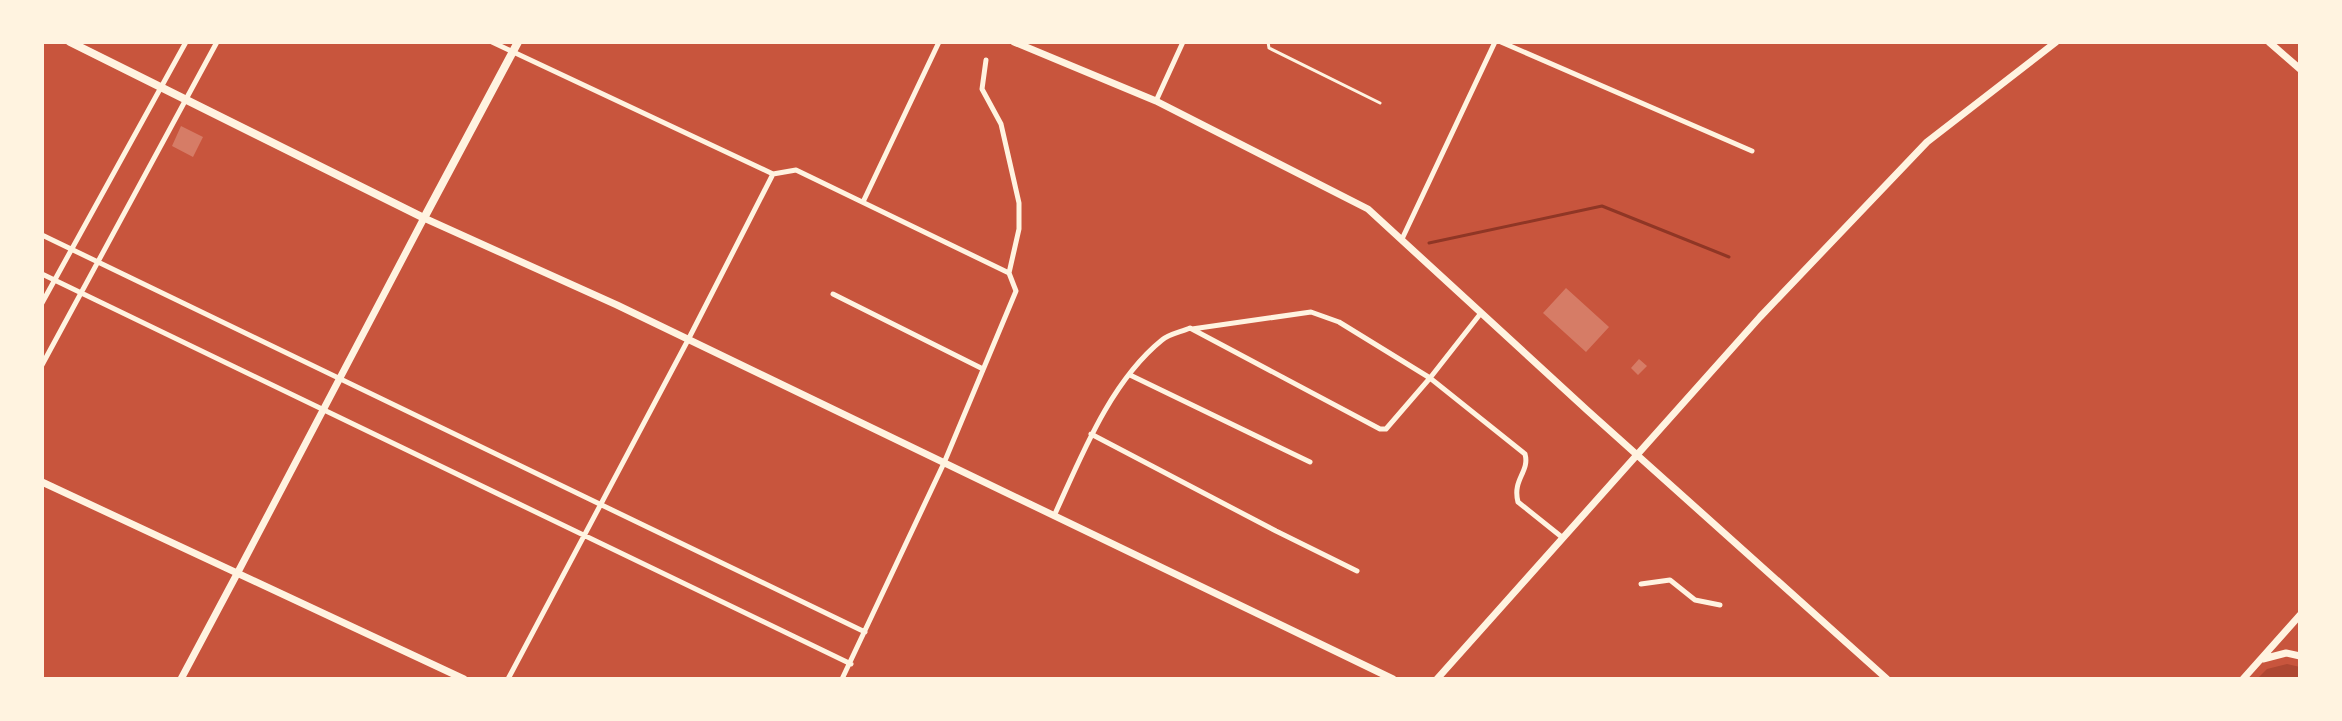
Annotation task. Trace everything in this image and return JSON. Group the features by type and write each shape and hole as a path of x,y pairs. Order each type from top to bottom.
{"main road":[{"path":"70,42 424,218 518,42"}],"street":[{"path":"42,303 186,42"},
{"path":"42,365 217,42"},
{"path":"492,42 773,174 796,170 1009,273"},
{"path":"863,202 939,42"},
{"path":"1014,42 1156,101 1368,209 1887,679"},
{"path":"1156,101 1183,42"},
{"path":"1402,239 1495,42"},
{"path":"1501,42 1752,151"},
{"path":"1437,679 1760,317 1927,142 2056,42"},
{"path":"2269,42 2300,69"},
{"path":"842,679 944,463 1016,291 1009,273 1019,229 1019,203 1001,124 982,89 986,60"},
{"path":"508,679 773,174"},
{"path":"181,679 424,218 688,340 1393,679"},
{"path":"42,235 865,632"},
{"path":"42,274 851,664"},
{"path":"833,294 983,369"},
{"path":"1054,516 1091,434 1130,375 1163,338 1191,328 1311,312 1339,322 1430,378 1525,454 1526,463 1516,486 1518,502 1563,538"},
{"path":"1191,328 1380,429 1392,425 1481,313"},
{"path":"1130,375 1310,462"},
{"path":"1091,434 1357,571"},
{"path":"42,482 464,679"},
{"path":"1641,584 1670,580 1695,600 1720,605"},
{"path":"2243,679 2300,615"},
{"path":"2261,660 2286,653 2300,656"}],"lane":[{"path":"1268,42 1269,48 1380,103"}],"shaded area":[{"path":"2287,664 2300,667 2300,679 2257,679 2267,669"}],"building":[{"path":"181,126 203,137 193,157 172,146"},
{"path":"1566,288 1609,327 1586,352 1543,313"},
{"path":"1639,359 1647,366 1638,375 1631,368"}],"waterway":[{"path":"1429,243 1602,206 1729,257"}]}
